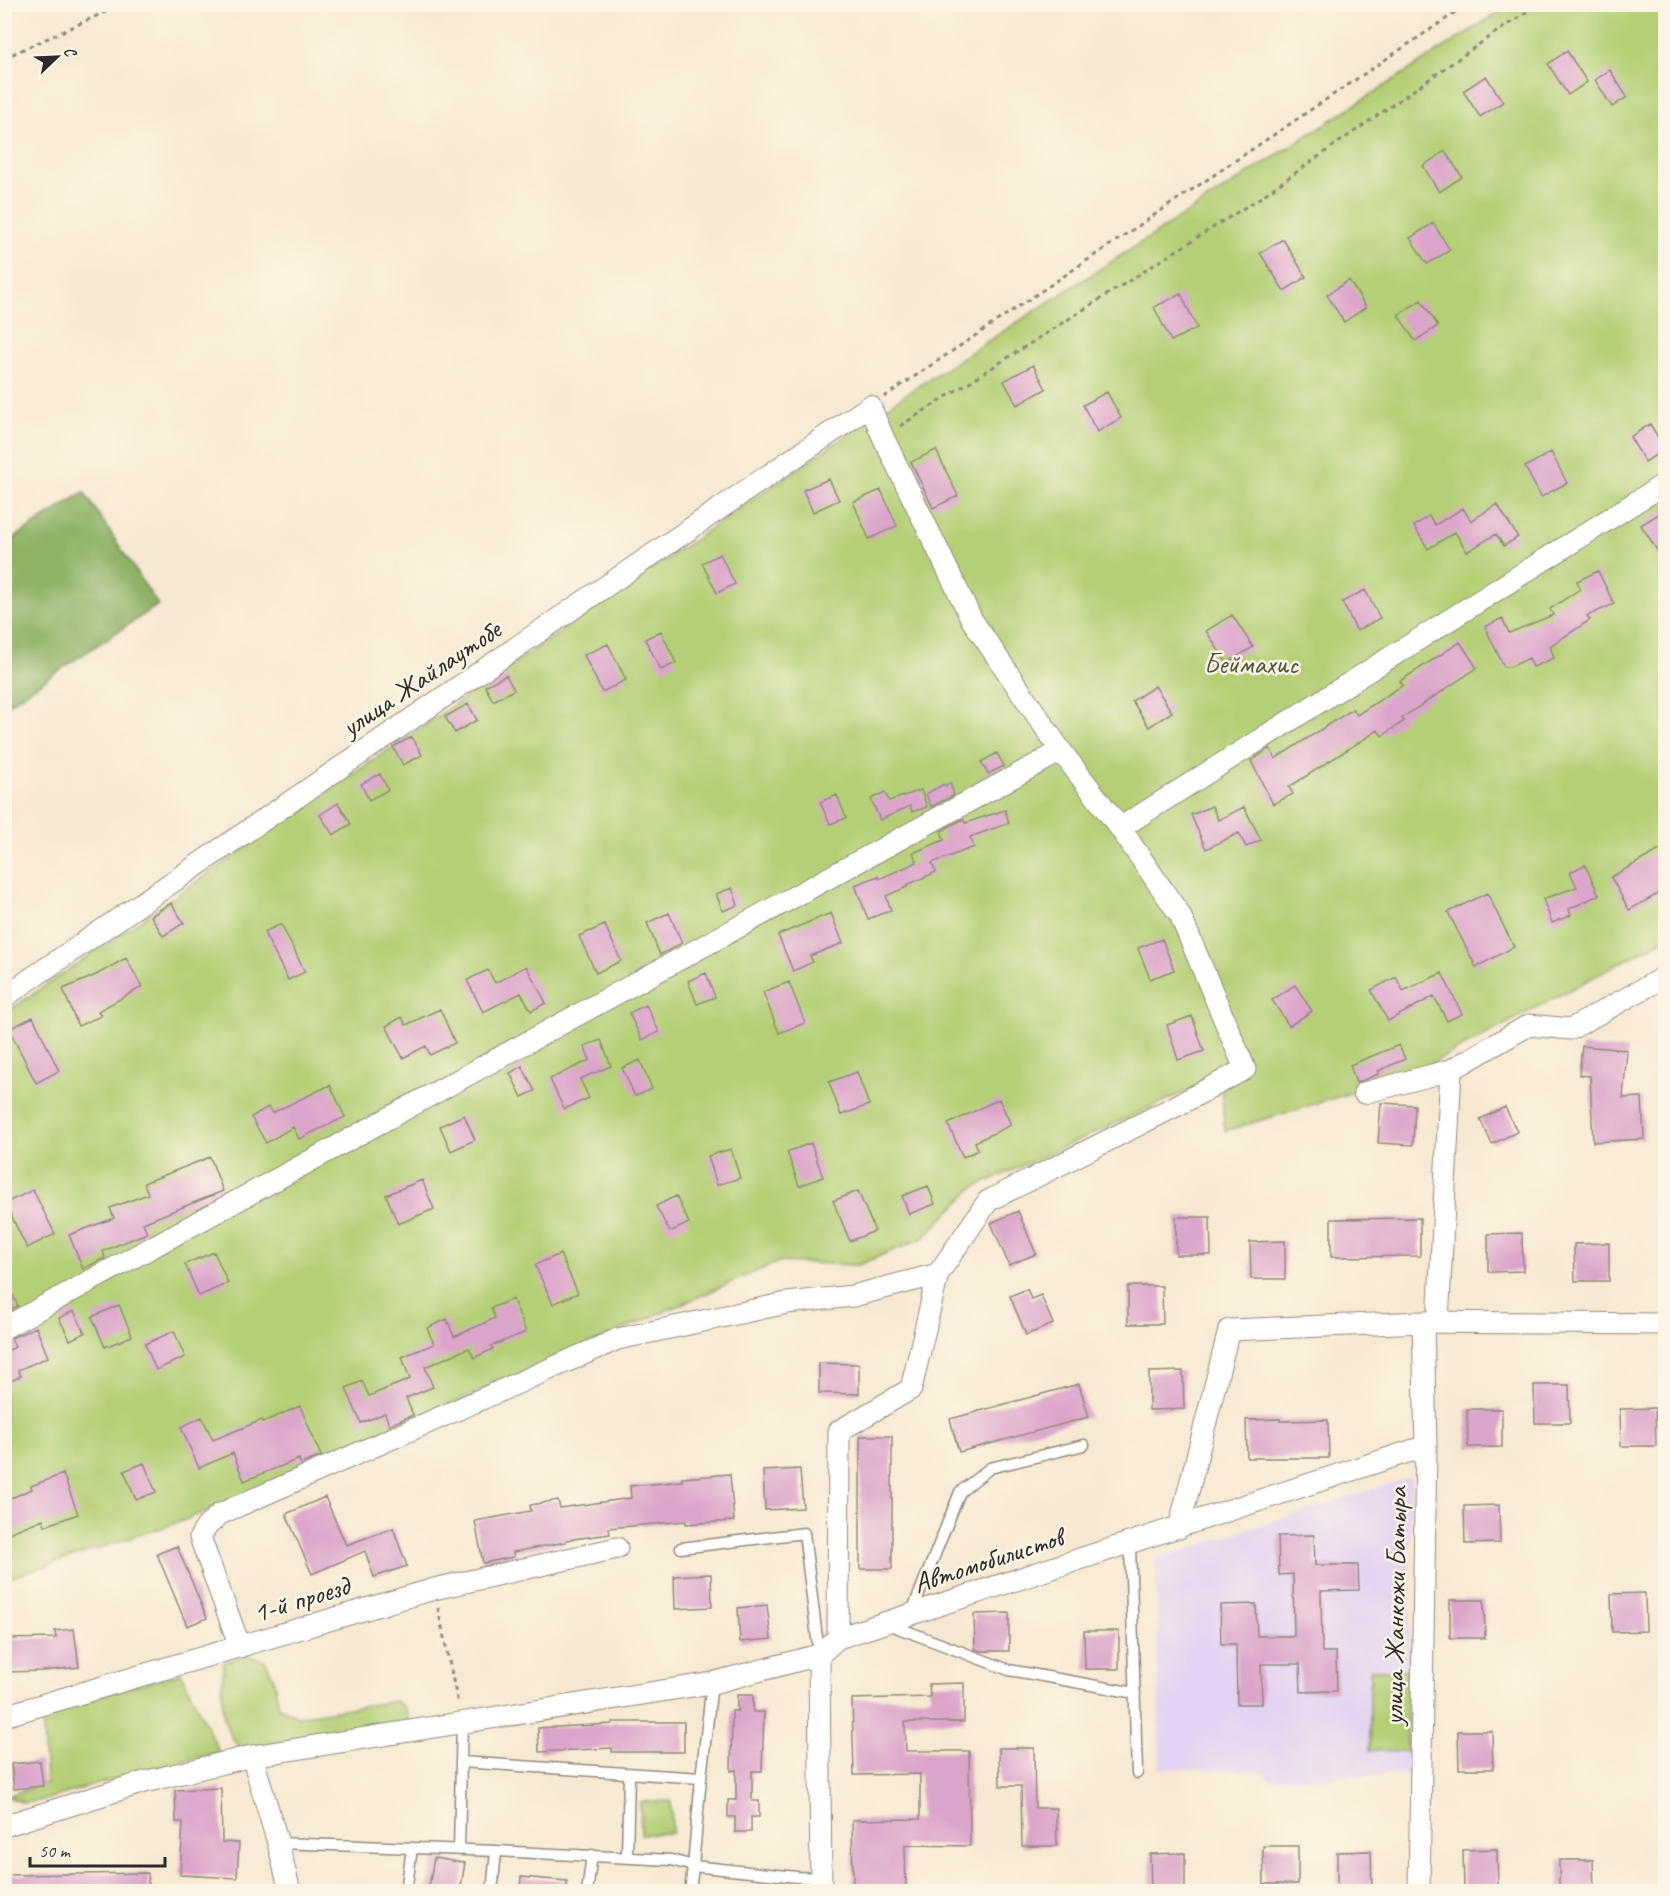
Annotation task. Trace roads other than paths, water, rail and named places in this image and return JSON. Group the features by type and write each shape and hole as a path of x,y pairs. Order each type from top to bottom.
{"street":[{"name":"улица Жайлаутобе","path":"4,997 870,406 972,620 1061,751"},
{"path":"1120,828 1665,483"},
{"path":"4,1328 1061,751 1120,828 1180,915 1245,1069 1179,1106 988,1201 938,1274 911,1389 839,1431 838,1638"},
{"path":"1364,1093 1451,1070 1529,1025 1571,1029 1665,976"},
{"name":"улица Жанкожи Батыра","path":"1419,1892 1426,1446 1431,1322 1451,1070"},
{"path":"240,1647 200,1537 207,1526 220,1514 618,1339 787,1304 853,1296 938,1274"},
{"path":"1179,1528 1229,1330 1431,1322 1665,1324"},
{"name":"Автомобилистов","path":"819,1655 838,1638 1426,1446"},
{"name":"1-й проезд","path":"4,1716 434,1589 617,1548"},
{"path":"4,1826 144,1782 252,1756 712,1683 819,1655 821,1885"},
{"path":"252,1756 290,1892"}],"lane":[{"path":"911,1614 960,1492 990,1468 1084,1445"},
{"path":"681,1548 804,1533 819,1655"},
{"path":"1130,1544 1137,1773"},
{"path":"885,1623 1009,1670 1135,1693"},
{"path":"690,1892 712,1683"},
{"path":"459,1850 462,1723"},
{"path":"461,1762 701,1778"},
{"path":"627,1857 629,1774"},
{"path":"278,1843 671,1860 693,1866 798,1878 821,1885"},
{"path":"406,1892 412,1848"},
{"path":"492,1892 496,1851"},
{"path":"587,1892 592,1855"}],"park label":[{"name":"Беймахис","path":"1251,663"}]}
